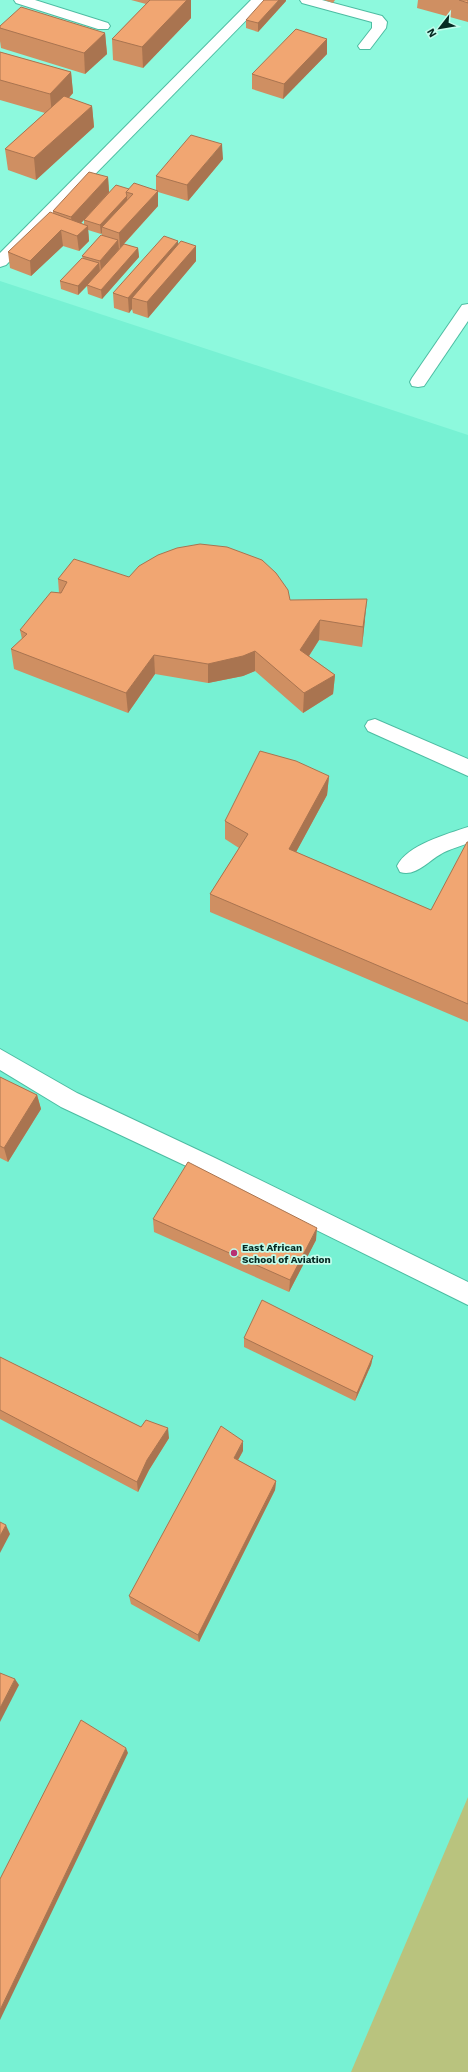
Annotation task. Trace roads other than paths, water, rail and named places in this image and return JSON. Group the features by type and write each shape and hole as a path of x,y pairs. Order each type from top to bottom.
{"street":[{"path":"21,0 44,3 103,26"},
{"path":"0,262 259,0"},
{"path":"307,0 377,19 380,22 379,28 365,46"},
{"path":"418,382 468,309"},
{"path":"375,726 468,768"},
{"path":"407,866 435,847 468,835"},
{"path":"0,1059 69,1100 207,1165 468,1294"}],"place":[{"name":"East African School of Aviation","path":"234,1253"}]}
